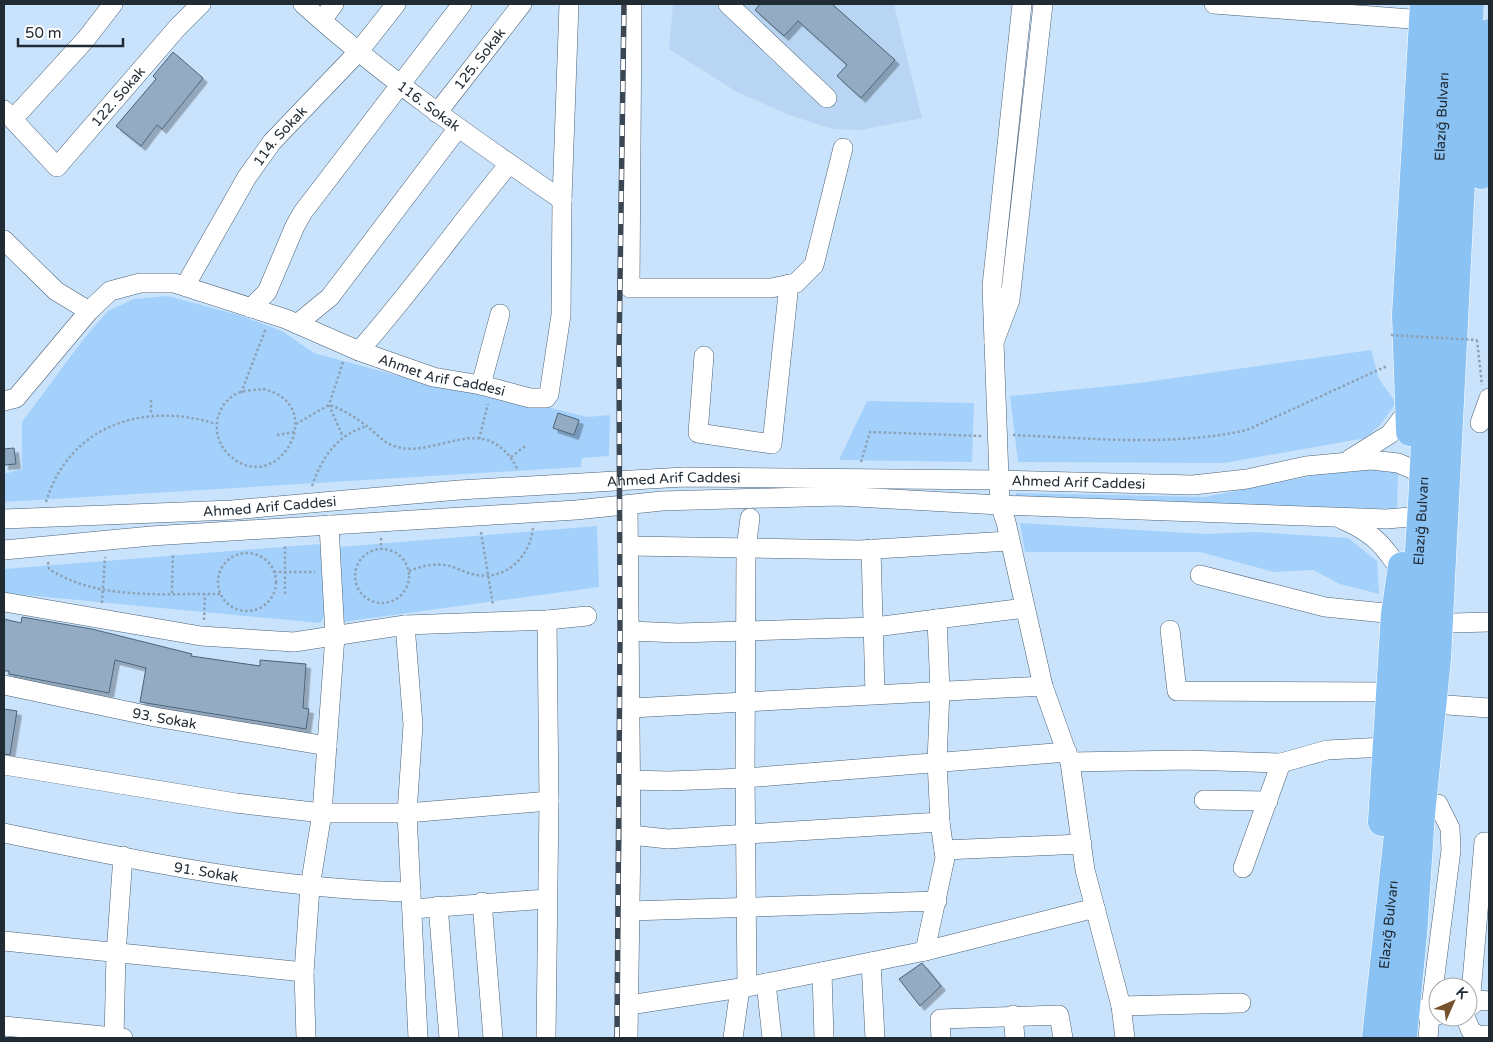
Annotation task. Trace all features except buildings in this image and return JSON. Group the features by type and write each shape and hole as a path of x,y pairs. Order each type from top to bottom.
{"highway":[{"name":"Elazığ Bulvarı","path":"1402,1038 1425,1010 1413,935 1421,814 1437,659 1425,510 1418,474 1447,4"},
{"name":"Elazığ Bulvarı","path":"1376,1038 1405,769 1409,582 1425,510 1479,39 1470,4"},
{"path":"1413,935 1431,869 1453,623 1478,423 1479,4"},
{"path":"1418,474 1409,408 1406,314 1424,12"},
{"path":"1386,947 1380,857 1385,747 1395,614 1409,582"}],"street":[{"path":"8,114 86,39 113,4"},
{"name":"122. Sokak","path":"8,114 56,167 177,28 201,4"},
{"name":"116. Sokak","path":"303,4 437,114 562,200"},
{"path":"322,20 334,4"},
{"name":"114. Sokak","path":"185,286 247,176 272,142 359,51 396,4"},
{"path":"251,308 267,292 295,226 303,212 462,4"},
{"name":"125. Sokak","path":"437,114 522,4"},
{"name":"Ahmet Arif Caddesi","path":"4,401 16,398 89,310 110,291 140,283 174,283 185,286 271,314 353,348 433,377 487,387 530,398 541,399 549,394 561,315 562,200 569,4"},
{"path":"632,4 630,288 770,288 796,283 814,265 843,148"},
{"path":"728,4 827,98"},
{"path":"1022,4 992,286 1000,505 1006,522 1043,686 1069,757 1085,870 1121,1006 1125,1038"},
{"path":"994,342 1010,300 1043,4"},
{"path":"1212,4 1424,12"},
{"path":"297,324 330,297 458,128"},
{"path":"353,348 402,302 463,220 509,164"},
{"path":"4,240 56,291 89,310"},
{"path":"704,356 698,433 772,444 789,284"},
{"path":"487,387 500,314"},
{"path":"1478,423 1488,400"},
{"name":"Ahmed Arif Caddesi","path":"1344,462 1377,444 1390,434 1409,408"},
{"name":"Ahmed Arif Caddesi","path":"4,520 232,510 459,490 684,477 998,480 1193,485 1247,479 1306,466 1371,460 1398,463 1418,474"},
{"name":"Ahmed Arif Caddesi","path":"4,550 151,536 576,510 662,501 838,496 1000,505 1312,514 1340,518 1425,510"},
{"path":"628,505 631,708 628,1038"},
{"path":"733,1038 744,987 746,909 746,550 750,518"},
{"name":"Ahmed Arif Caddesi","path":"1340,518 1358,527 1375,539 1409,582"},
{"path":"306,1038 304,972 310,887 322,813 336,636 329,525"},
{"path":"630,546 746,550 871,549 1009,541"},
{"path":"871,549 875,694"},
{"path":"1200,575 1325,607 1395,614"},
{"path":"4,602 201,636 294,642 405,625 547,620 586,616"},
{"path":"630,631 678,633 874,627 1025,608"},
{"path":"925,951 945,858 940,822 937,761 940,691 937,619"},
{"path":"546,1038 549,801 547,620"},
{"path":"1453,623 1489,622"},
{"path":"405,625 413,725 407,813 418,1038"},
{"path":"1170,630 1177,691 1389,692"},
{"name":"93. Sokak","path":"4,685 155,718 327,746"},
{"path":"631,708 746,700 1043,686"},
{"path":"1447,706 1489,708"},
{"path":"630,780 668,781 745,778 937,761 1069,757 1281,763 1327,750 1385,747"},
{"path":"1243,868 1281,763"},
{"path":"4,765 236,803 322,813 407,813 549,801"},
{"path":"1204,800 1268,801"},
{"path":"1428,1038 1425,1010 1451,850 1450,828 1438,804"},
{"path":"631,835 668,839 745,836 940,822"},
{"name":"91. Sokak","path":"4,833 212,873 411,900 438,906 547,899"},
{"path":"1469,977 1484,842 1489,842"},
{"path":"944,850 1082,844"},
{"path":"4,1026 117,1038 116,954 122,856"},
{"path":"630,911 746,909 937,901"},
{"path":"482,902 493,1038"},
{"path":"438,906 449,1038"},
{"path":"629,1004 744,987 925,951 1095,908"},
{"path":"4,941 304,972"},
{"path":"871,962 875,1038"},
{"path":"822,972 824,1038"},
{"path":"766,983 772,1038"},
{"path":"1121,1006 1241,1003"},
{"path":"941,1038 940,1019 1013,1015 1059,1015 1063,1038"},
{"path":"1013,1015 1015,1038"},
{"path":"1470,1027 1471,1031 1480,1036 1489,1035"}],"path":[{"path":"241,392 271,314"},
{"path":"1390,335 1477,340 1480,376 1488,400"},
{"path":"296,424 329,405 353,348"},
{"path":"860,462 870,432 1148,440 1224,435 1247,430 1390,366"},
{"path":"479,438 487,387"},
{"path":"263,389 275,391 293,407 296,424 294,432 281,457 268,466 257,468 245,465 228,454 220,444 216,424 218,416 228,400 241,392 263,389"},
{"path":"151,400 151,415"},
{"path":"329,405 367,426 394,446 418,448 462,438 479,438 496,445 511,458 518,470"},
{"path":"329,405 343,436"},
{"path":"46,504 55,478 63,465 89,439 125,421 151,415 186,415 216,424"},
{"path":"312,488 330,450 343,436 367,426"},
{"path":"277,435 294,432"},
{"path":"511,458 525,446"},
{"path":"409,571 424,566 446,565 476,575 486,576 504,572 518,562 527,550 534,527"},
{"path":"481,530 486,576 493,607"},
{"path":"381,536 381,549"},
{"path":"285,545 285,594"},
{"path":"381,549 393,551 400,555 409,571 409,580 401,596 384,603 367,598 356,583 357,566 368,552 381,549"},
{"path":"172,593 173,552"},
{"path":"254,554 270,564 274,572 275,591 263,606 244,610 227,602 221,594 219,585 222,567 236,555 254,554"},
{"path":"103,591 105,557"},
{"path":"47,560 49,569 64,578 103,591 221,594"},
{"path":"274,572 320,572"},
{"path":"201,636 205,616 204,594"}],"shaded area":[{"path":"673,4 894,4 922,118 860,130 832,129 789,115 737,92 669,49"},
{"path":"167,296 239,315 282,331 314,353 432,385 481,390 587,417 610,415 609,456 582,458 581,467 4,502 4,474 22,469 22,422 82,341 108,311 134,299"},
{"path":"1371,350 1379,379 1396,403 1381,424 1366,438 1224,463 1018,462 1010,396 1139,383"},
{"path":"867,401 974,403 972,462 839,460"},
{"path":"1361,466 1398,471 1397,509 1015,499 1016,493 1205,497"},
{"path":"1020,523 1205,534 1256,532 1348,538 1377,561 1379,594 1340,584 1313,570 1274,572 1200,552 1025,552"},
{"path":"597,526 599,587 342,622 339,547"},
{"path":"320,544 326,615 320,623 4,593 4,569"}],"railway":[{"path":"617,1038 620,637 619,351 624,4"}]}
